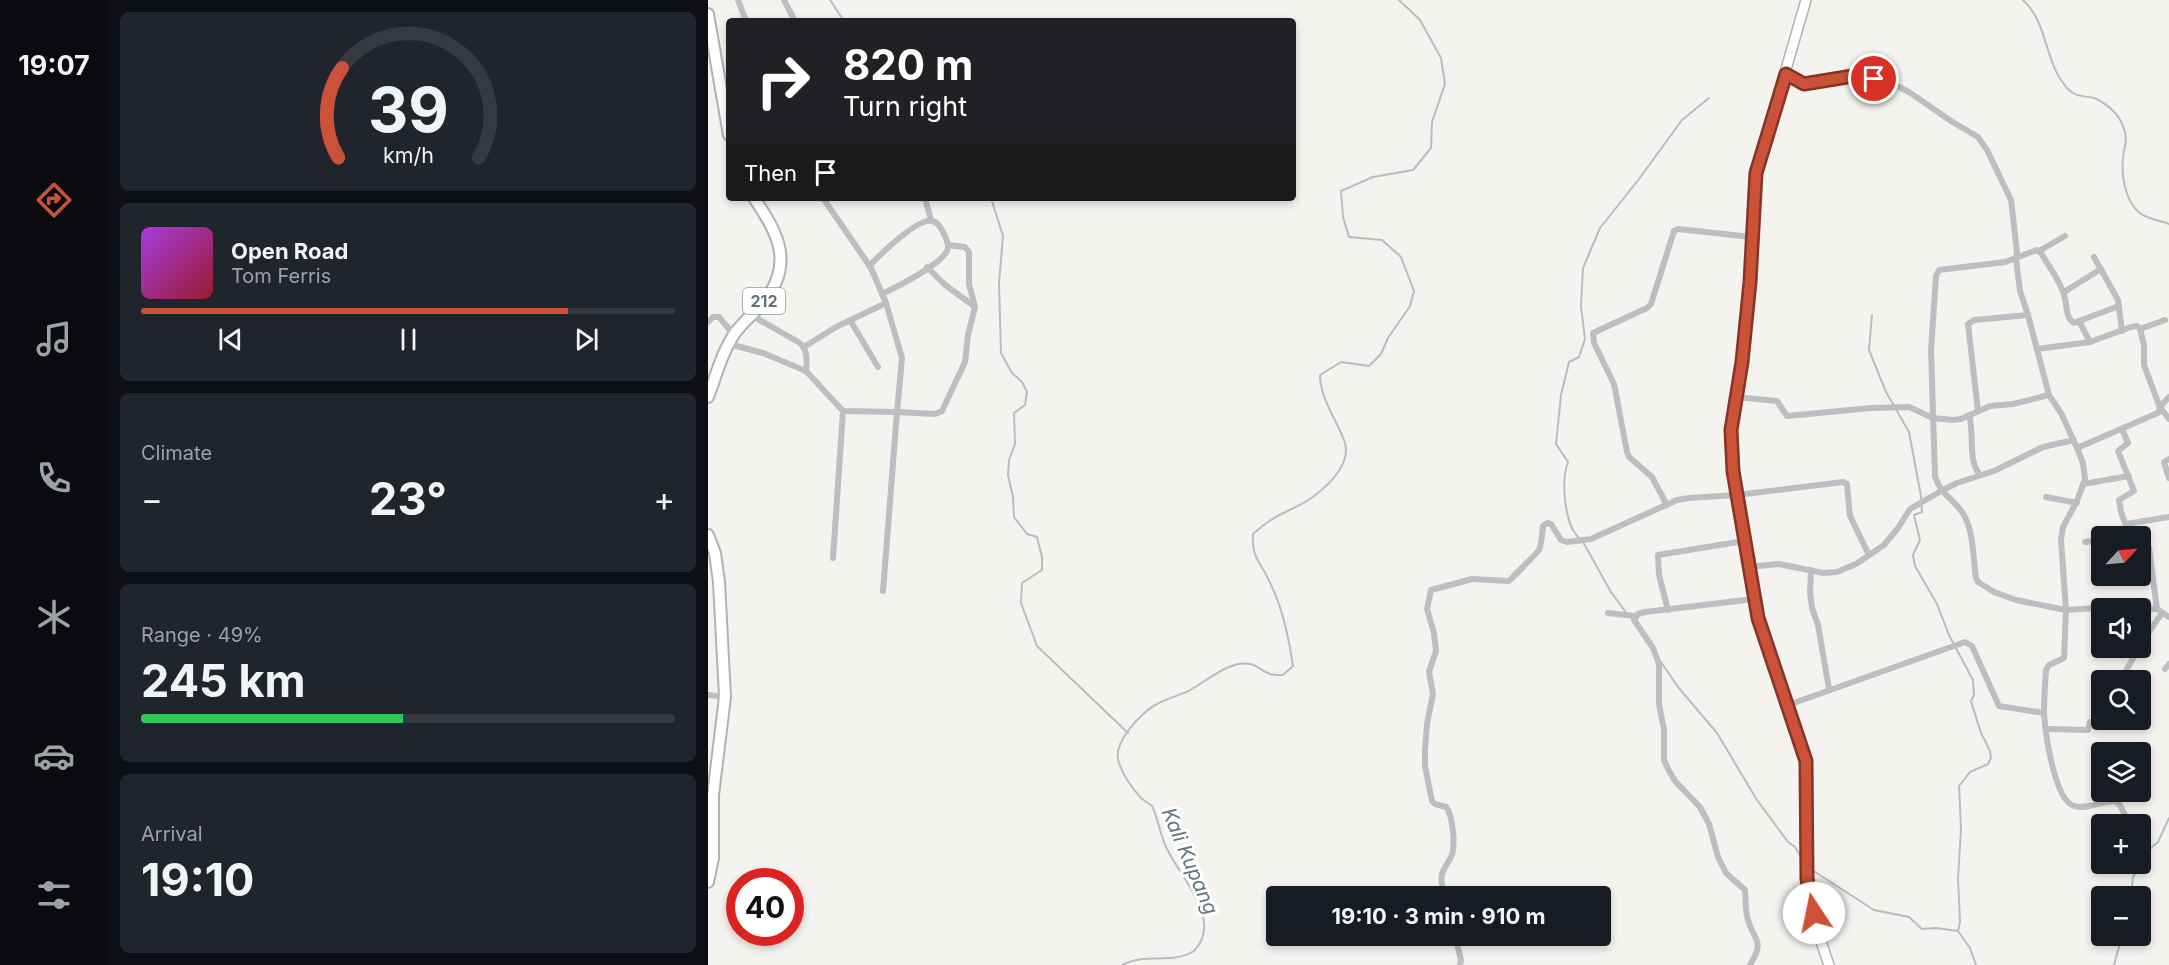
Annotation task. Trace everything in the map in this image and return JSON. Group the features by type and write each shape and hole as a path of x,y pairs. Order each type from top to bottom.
{"main road":[{"path":"708,14 726,114"},
{"name":"212","path":"708,397 732,340 770,292 777,278 780,250 777,236 756,201"},
{"path":"708,535 717,563 725,697 713,764 712,865 708,882"}],"street":[{"path":"738,0 745,18"},
{"path":"784,0 793,18"},
{"path":"1806,0 1756,173 1750,282 1742,362 1731,430 1733,471 1754,599 1762,634 1806,761 1807,879 1815,924 1829,965"},
{"path":"1786,74 1804,84 1859,75 1889,82 1909,92 1978,137 1987,150 2011,200 2018,252 2016,260 2020,291 2049,395 2078,448 2085,479 2077,503 2063,527 2061,540 2066,610 2064,658 2046,667 2044,713 2056,780 2069,803 2075,806 2084,807 2115,801 2124,814"},
{"path":"825,201 870,266 886,303 902,358 883,591"},
{"path":"882,294 908,282 947,252 948,244 940,227 931,220 926,201"},
{"path":"870,266 891,245 919,224 931,220"},
{"path":"1667,505 1652,477 1629,457 1614,384 1594,343 1593,333 1651,304 1674,231 1677,229 1751,237"},
{"path":"2065,236 2016,260 1942,270 1937,273 1931,350 1935,476 1941,492 1965,517 1978,582 1994,592 2016,600 2066,610 2121,608 2159,611 2169,617"},
{"path":"708,322 713,317 719,317 732,340 806,371 843,411 935,414 942,411 964,362 975,307 969,284 969,252 965,247 948,244"},
{"path":"2039,250 2064,292 2071,322 2119,306"},
{"path":"2094,257 2119,306 2122,331"},
{"path":"927,267 944,284 975,307"},
{"path":"2064,292 2100,269"},
{"path":"804,347 850,320 886,303"},
{"path":"751,315 804,347 807,356 806,371"},
{"path":"1978,411 1968,324 1974,320 2028,315"},
{"path":"850,320 878,367"},
{"path":"2037,349 2090,342 2137,326 2140,329 2164,320"},
{"path":"2079,321 2090,342"},
{"path":"2140,329 2144,345 2144,365 2160,407 2169,418"},
{"path":"1735,396 1778,401 1787,416 1871,408 1910,407 1933,418 1953,420 1990,406 2013,404 2049,395"},
{"path":"2078,448 2156,415 2169,397"},
{"path":"833,558 843,411"},
{"path":"1969,415 1973,428 1973,459 1980,475"},
{"path":"2122,429 2128,443 2118,451 2134,491 2119,500 2126,524 2169,517"},
{"path":"1748,567 1779,564 1823,573 1836,572 1856,564 1884,545 1910,509 1957,483 1994,471 2048,446 2074,440"},
{"path":"2169,459 2164,462 2169,478"},
{"path":"2083,484 2129,476"},
{"path":"1443,886 1442,872 1453,855 1454,843 1450,813 1446,807 1432,801 1425,766 1425,736 1433,694 1428,676 1436,651 1434,633 1427,609 1430,592 1434,588 1472,579 1513,579 1521,567 1539,549 1544,526 1547,523 1551,524 1561,540 1591,539 1667,505 1689,498 1737,495 1845,482 1850,516 1869,555"},
{"path":"2046,497 2077,503"},
{"path":"1668,610 1659,575 1657,555 1744,541"},
{"path":"2085,542 2091,541"},
{"path":"2151,561 2159,611 2151,626"},
{"path":"1811,570 1812,608 1818,625 1829,689"},
{"path":"1608,613 1626,617 1645,612 1754,599"},
{"path":"1635,616 1636,625 1655,652 1659,664 1659,704 1664,730 1664,760 1675,781 1700,807 1706,817 1726,873 1744,890 1747,918 1759,947 1750,965"},
{"path":"1788,705 1965,642 1972,646 1999,706 2044,713"},
{"path":"708,694 725,697"},
{"path":"2047,729 2088,730 2091,722"},
{"path":"1458,946 1460,965"}],"waterway":[{"path":"830,0 842,18"},
{"name":"Kali Kupang","path":"1122,965 1141,959 1186,955 1194,951 1202,939 1204,926 1197,899 1165,845 1152,806 1142,799 1121,768 1118,755 1119,746 1130,728 1152,707 1191,690 1224,669 1233,665 1250,664 1270,674 1283,675 1293,666 1282,614 1268,578 1255,555 1253,534 1273,518 1313,497 1333,479 1343,465 1346,449 1344,440 1325,400 1320,375 1341,362 1369,366 1381,354 1388,338 1410,306 1414,291 1401,257 1382,240 1349,237 1343,217 1341,191 1373,177 1413,170 1431,148 1432,122 1445,84 1441,58 1420,20 1399,0"},
{"path":"2023,0 2038,21 2054,68 2068,89 2077,95 2103,102 2121,122 2126,137 2123,157 2124,183 2134,207 2147,217 2169,224"},
{"path":"1579,538 1570,523 1565,502 1564,490 1568,462 1556,444 1561,395 1569,362 1579,357 1585,339 1581,306 1583,268 1600,228 1682,120 1709,98"},
{"path":"992,201 1003,236 999,283 1001,353 1012,373 1022,382 1027,392 1025,405 1014,413 1015,444 1009,460 1008,475 1013,497 1014,517 1027,534 1037,537 1042,557 1042,570 1022,583 1021,603 1037,646 1128,733"},
{"path":"1872,315 1869,350 1886,392 1909,432 1921,496 1922,512 1914,515 1920,540 1913,555 1915,566 1937,604 1949,635 1973,680 1974,695 1971,701 1991,758 1988,764 1970,772 1959,786 1961,829 1958,931"},
{"path":"1583,542 1611,592 1627,614"},
{"path":"1661,662 1678,687 1717,733 1757,800 1802,859"},
{"path":"2151,848 2158,842 2169,818"},
{"path":"1809,868 1874,910 1909,917 1922,929 1958,931 1970,948 1976,965"},
{"path":"2132,886 2135,874"},
{"path":"2114,965 2119,946"}],"route":[{"path":"1814,913 1807,879 1806,761 1758,618 1733,471 1731,420 1742,362 1750,282 1756,173 1786,74 1804,84 1843,76 1859,75 1874,79"}]}
